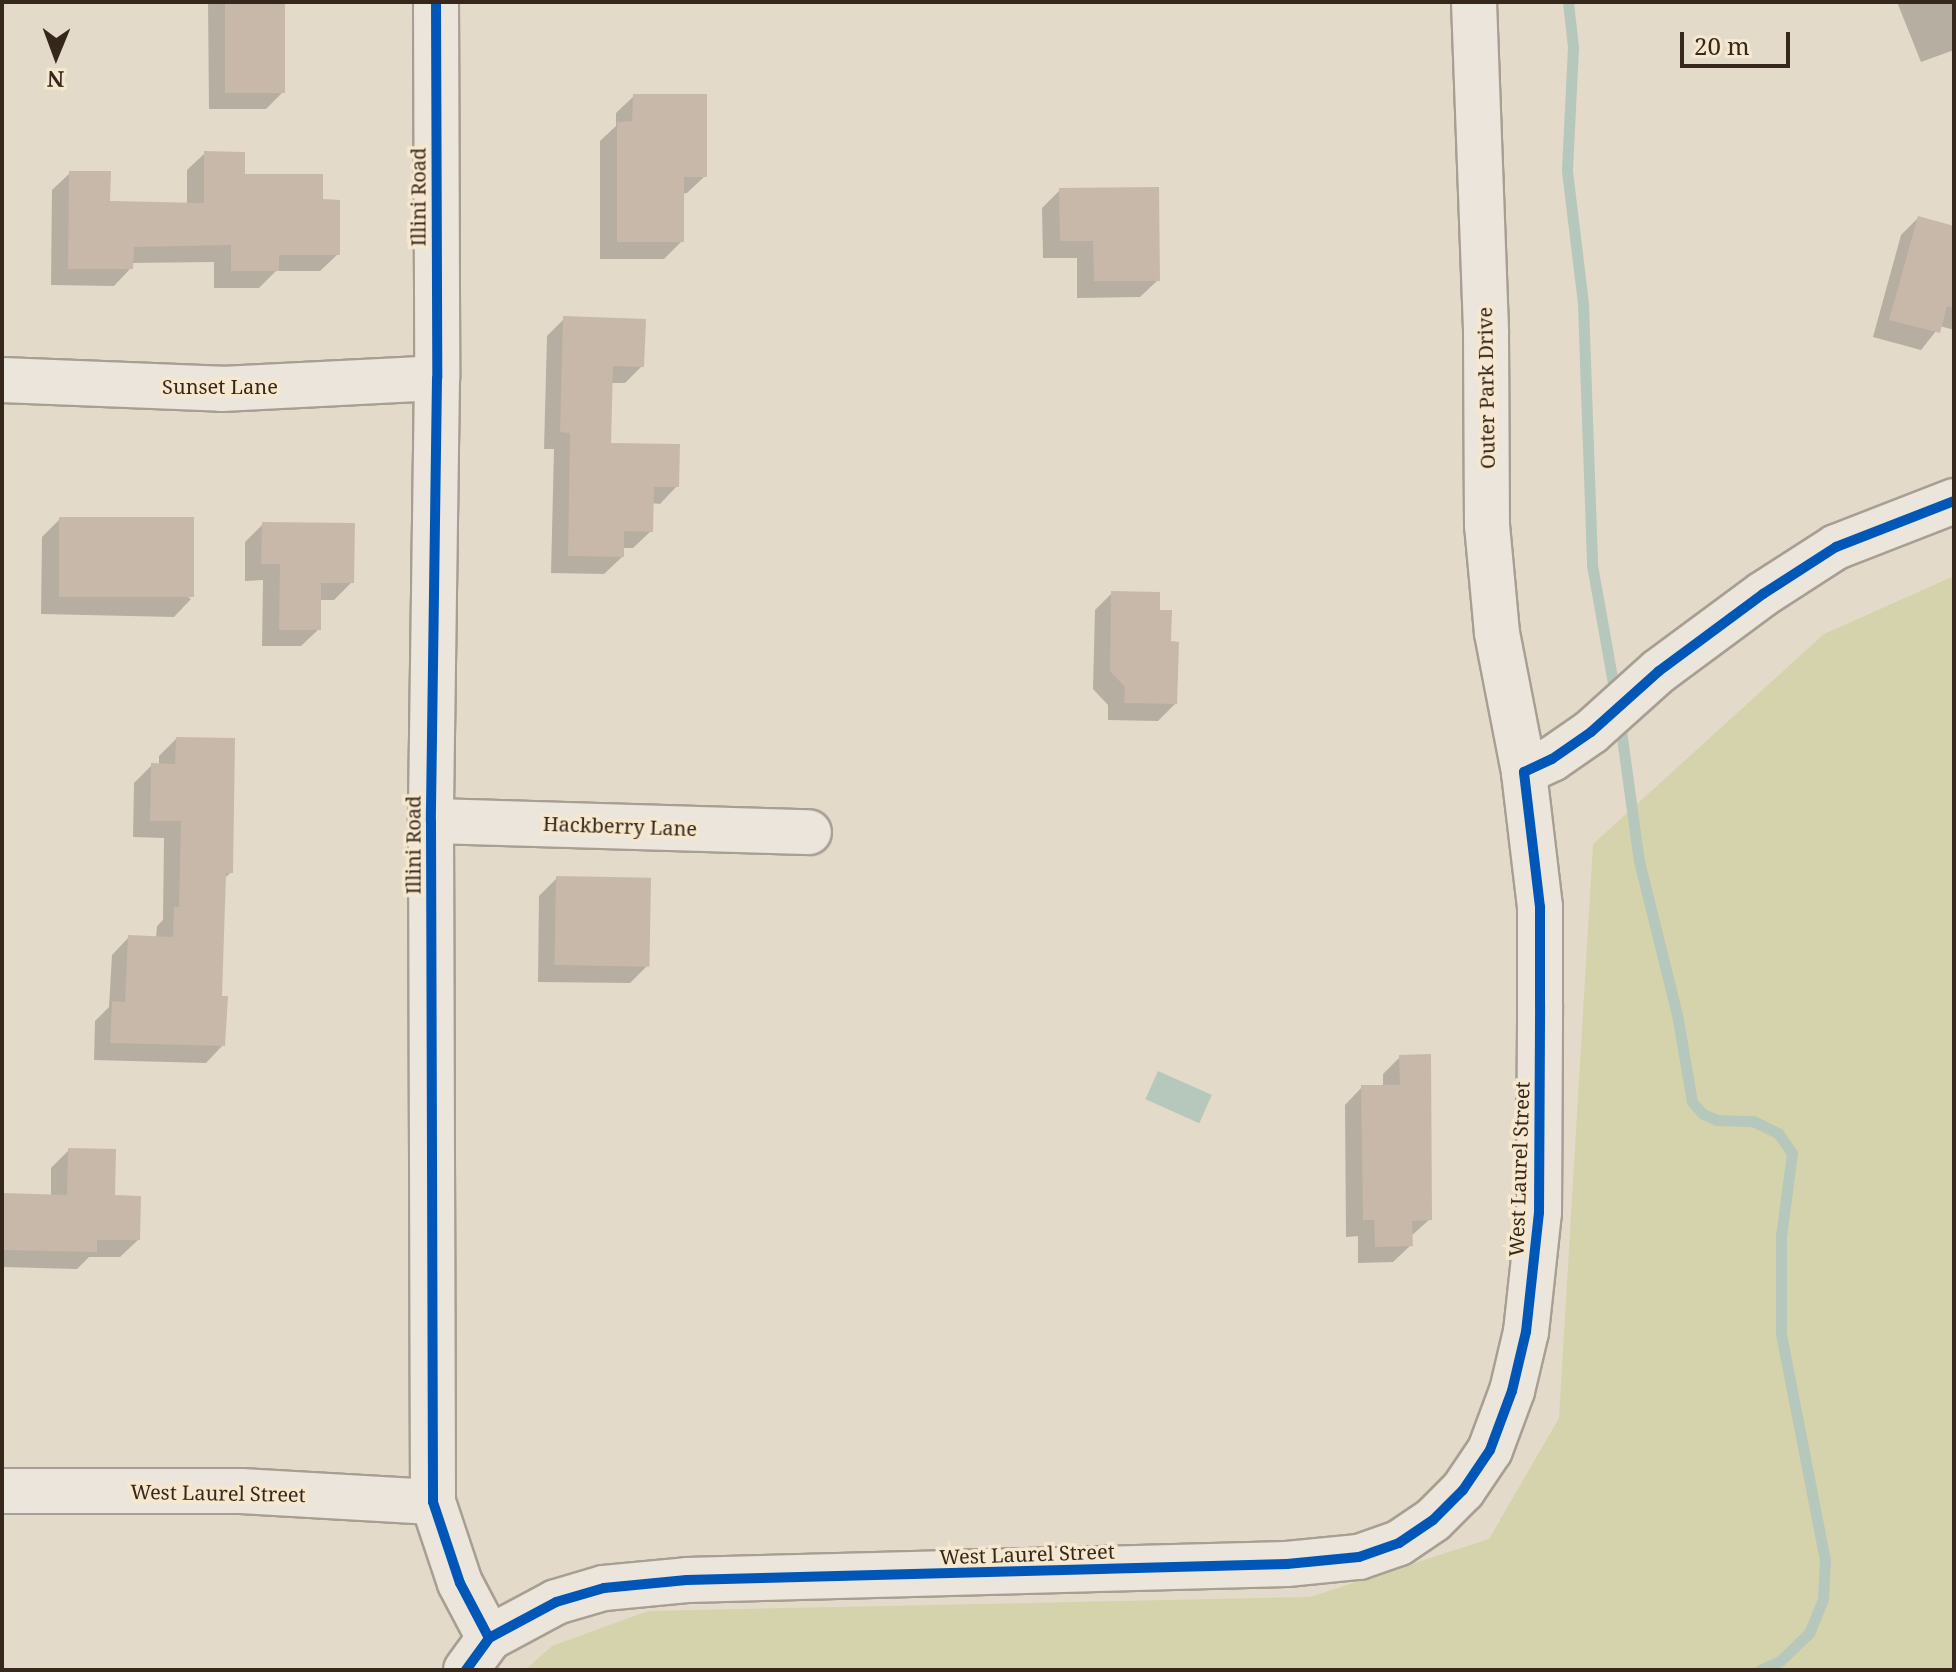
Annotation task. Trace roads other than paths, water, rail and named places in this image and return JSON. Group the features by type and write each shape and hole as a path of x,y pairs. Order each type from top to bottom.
{"street":[{"name":"Illini Road","path":"436,2 437,378 431,821 433,1502 460,1583 477,1654"},
{"name":"Outer Park Drive","path":"1474,2 1486,334 1487,525 1497,633 1524,772"},
{"name":"Sunset Lane","path":"2,380 222,389 437,378"},
{"path":"1524,772 1552,759 1602,723 1659,671 1763,594 1836,547 1954,501"},
{"name":"West Laurel Street","path":"477,1654 556,1602 604,1588 687,1580 1287,1564 1359,1557 1399,1543 1433,1520 1463,1490 1490,1450 1512,1391 1526,1332 1539,1213 1540,907 1524,772"},
{"name":"Hackberry Lane","path":"431,821 809,832"},
{"name":"West Laurel Street","path":"2,1491 241,1491 433,1502"}],"waterway":[{"path":"1568,2 1573,47 1567,171 1583,304 1592,565 1615,694"},
{"path":"1620,723 1639,861 1677,1014 1692,1102 1703,1114 1717,1120 1753,1121 1778,1133 1792,1153 1781,1236 1781,1334 1825,1560 1823,1599 1809,1633 1780,1661 1760,1670"}]}
